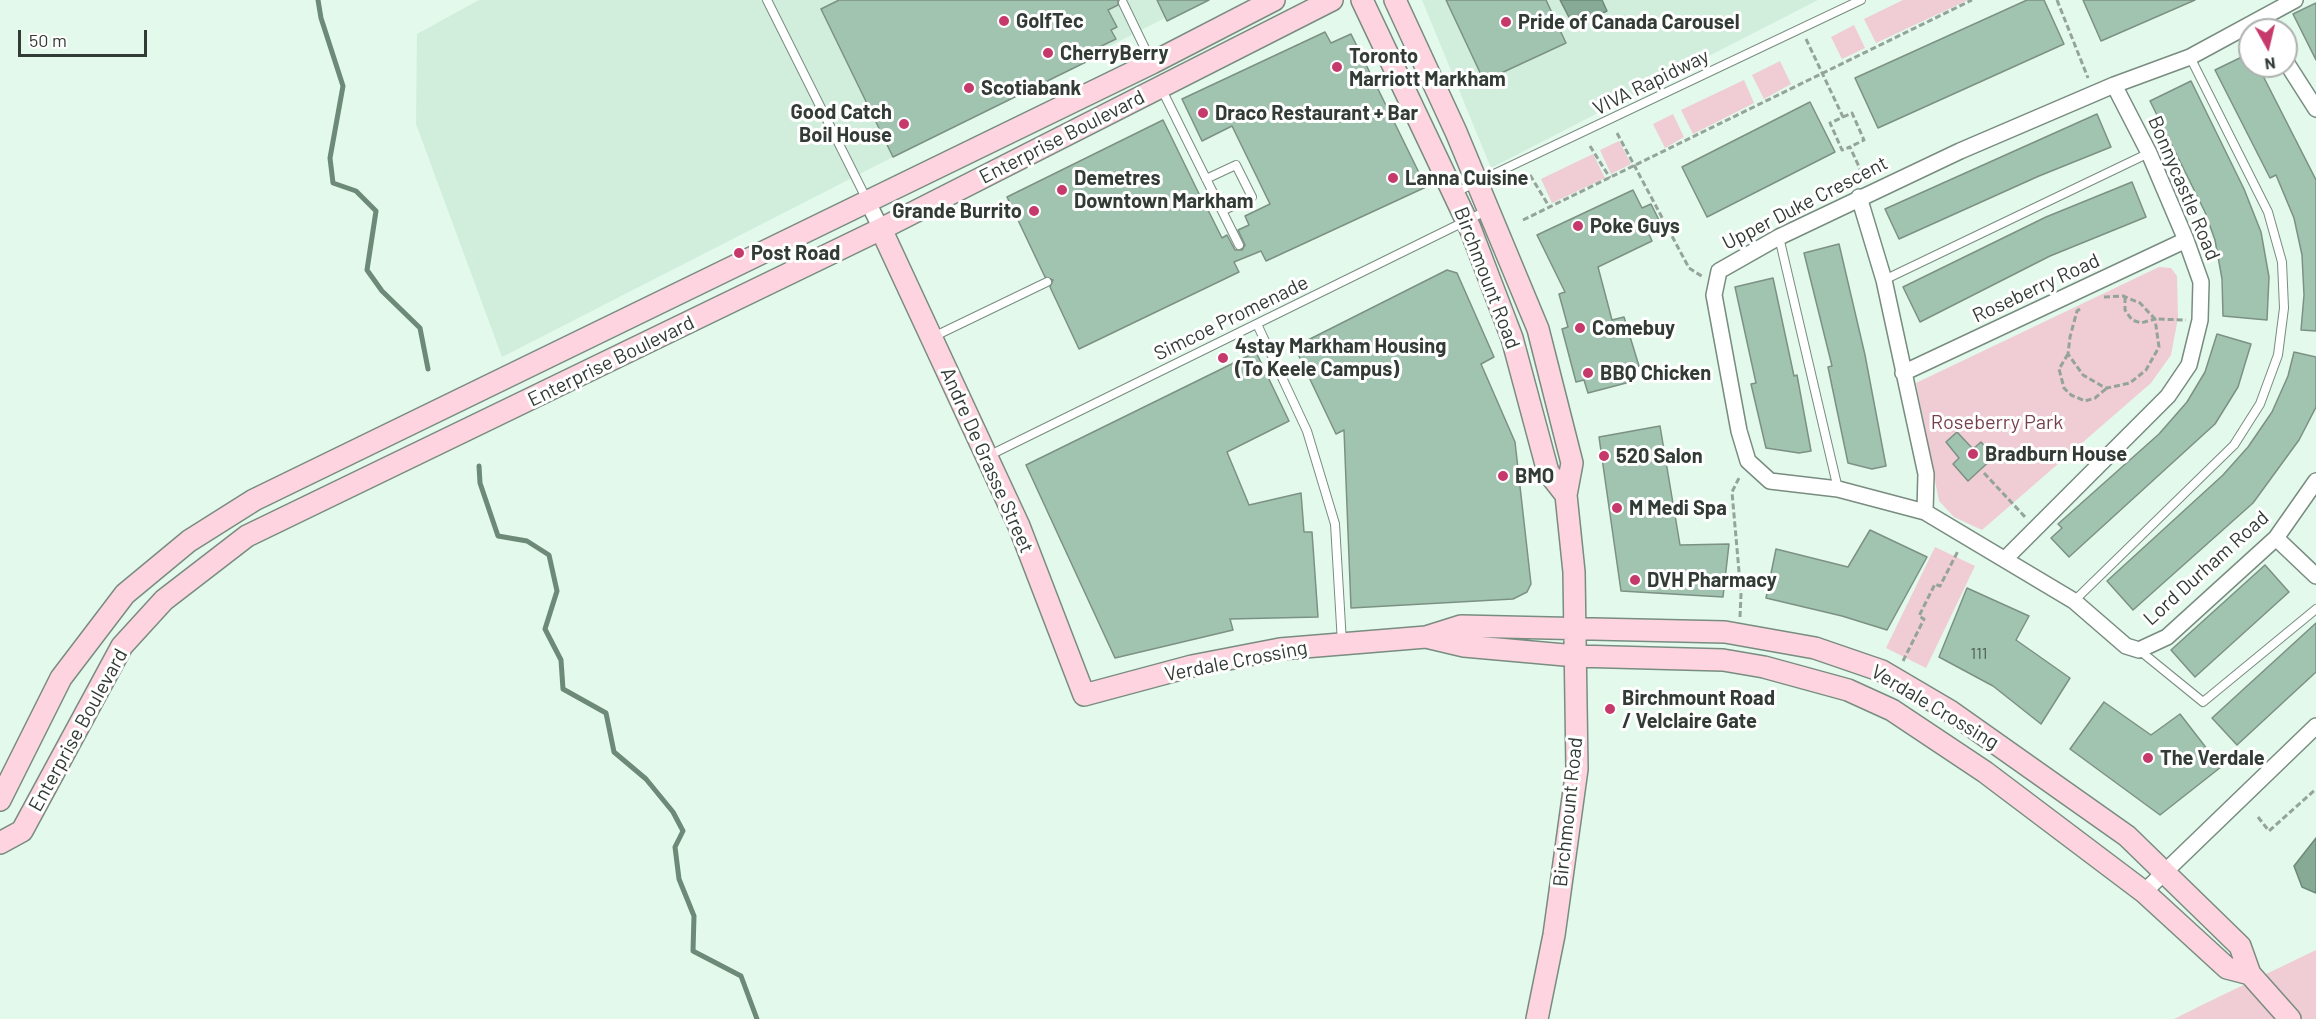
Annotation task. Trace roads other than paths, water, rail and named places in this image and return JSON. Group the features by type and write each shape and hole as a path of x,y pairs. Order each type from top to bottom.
{"main road":[{"name":"Enterprise Boulevard","path":"0,800 61,678 125,594 189,541 254,500 1152,63 1274,0"},
{"name":"Enterprise Boulevard","path":"0,843 22,831 122,646 164,600 247,536 881,229 1332,0"},
{"name":"Birchmount Road","path":"1362,0 1467,222 1512,338 1548,472 1566,495"},
{"name":"Birchmount Road","path":"1395,0 1490,209 1538,328 1572,463 1566,495 1574,572 1577,769 1554,935 1537,1019"},
{"name":"Andre De Grasse Street","path":"881,229 1019,526 1084,695"},
{"name":"Verdale Crossing","path":"1084,695 1203,664 1280,649 1426,637 1461,626 1576,630 1626,628 1739,634 1815,648 1882,671 1950,711 2127,836 2240,946 2250,974 2290,1019"},
{"name":"Verdale Crossing","path":"1426,637 1464,646 1576,656 1723,660 1764,667 1848,690 1892,711 1985,772 2144,892 2227,968 2250,974"}],"street":[{"name":"Upper Duke Crescent","path":"2266,18 2271,11 2295,0"},
{"name":"Upper Duke Crescent","path":"1838,489 1770,482 1748,461 1716,304 1719,271 1779,237 1865,194 2114,85 2190,57 2238,36"},
{"path":"2296,78 2316,109"},
{"name":"Bonnycastle Road","path":"2005,559 2169,396 2189,365 2200,320 2201,282 2186,240 2149,153 2114,85"},
{"path":"1865,194 1926,474 1925,512"},
{"path":"868,202 881,229"},
{"name":"Roseberry Road","path":"1903,373 2186,240"},
{"name":"Lord Durham Road","path":"2139,650 2167,637 2276,538 2316,481"},
{"path":"1838,489 1925,512 2074,601 2126,646 2139,650"},
{"path":"2276,538 2316,576"},
{"path":"2144,892 2316,726"}],"lane":[{"path":"769,0 868,202"},
{"name":"VIVA Rapidway","path":"1454,193 1862,0"},
{"path":"1123,3 1152,63"},
{"path":"2074,601 2234,445 2260,404 2278,355 2284,308 2282,262 2268,212 2190,57"},
{"path":"1160,87 1239,245"},
{"path":"1884,280 2149,153"},
{"path":"1206,179 1236,165 1252,197 1222,211"},
{"path":"1205,205 1216,200"},
{"name":"Simcoe Promenade","path":"987,456 1490,209"},
{"path":"1779,237 1838,489"},
{"path":"932,337 1047,282"},
{"path":"1257,324 1306,431 1335,524 1342,644"},
{"path":"2139,650 2203,702 2316,609"}],"waterway":[{"path":"318,0 321,18 343,86 330,158 333,183 356,191 376,211 367,270 382,291 420,328 428,369"},
{"path":"479,466 480,483 498,536 527,541 549,555 557,591 545,629 561,660 563,689 606,713 614,752 646,779 673,812 683,831 675,847 679,879 694,916 693,951 741,976 757,1019"}],"place":[{"name":"GolfTec","path":"1004,21"},
{"name":"Pride of Canada Carousel","path":"1506,22"},
{"name":"CherryBerry","path":"1048,53"},
{"name":"Toronto Marriott Markham","path":"1337,67"},
{"name":"Scotiabank","path":"969,88"},
{"name":"Draco Restaurant + Bar","path":"1203,113"},
{"name":"Good Catch Boil House","path":"904,124"},
{"name":"Lanna Cuisine","path":"1393,178"},
{"name":"Demetres Downtown Markham","path":"1062,190"},
{"name":"Grande Burrito","path":"1034,211"},
{"name":"Poke Guys","path":"1578,226"},
{"name":"Post Road","path":"739,253"},
{"name":"Comebuy","path":"1580,328"},
{"name":"4stay Markham Housing (To Keele Campus)","path":"1223,358"},
{"name":"BBQ Chicken","path":"1588,373"},
{"name":"Bradburn House","path":"1973,454"},
{"name":"520 Salon","path":"1604,456"},
{"name":"BMO","path":"1503,476"},
{"name":"M Medi Spa","path":"1617,508"},
{"name":"DVH Pharmacy","path":"1635,580"},
{"name":"Birchmount Road / Velclaire Gate","path":"1610,709"},
{"name":"The Verdale","path":"2148,758"}],"park label":[{"name":"Roseberry Park","path":"1997,422"}]}
